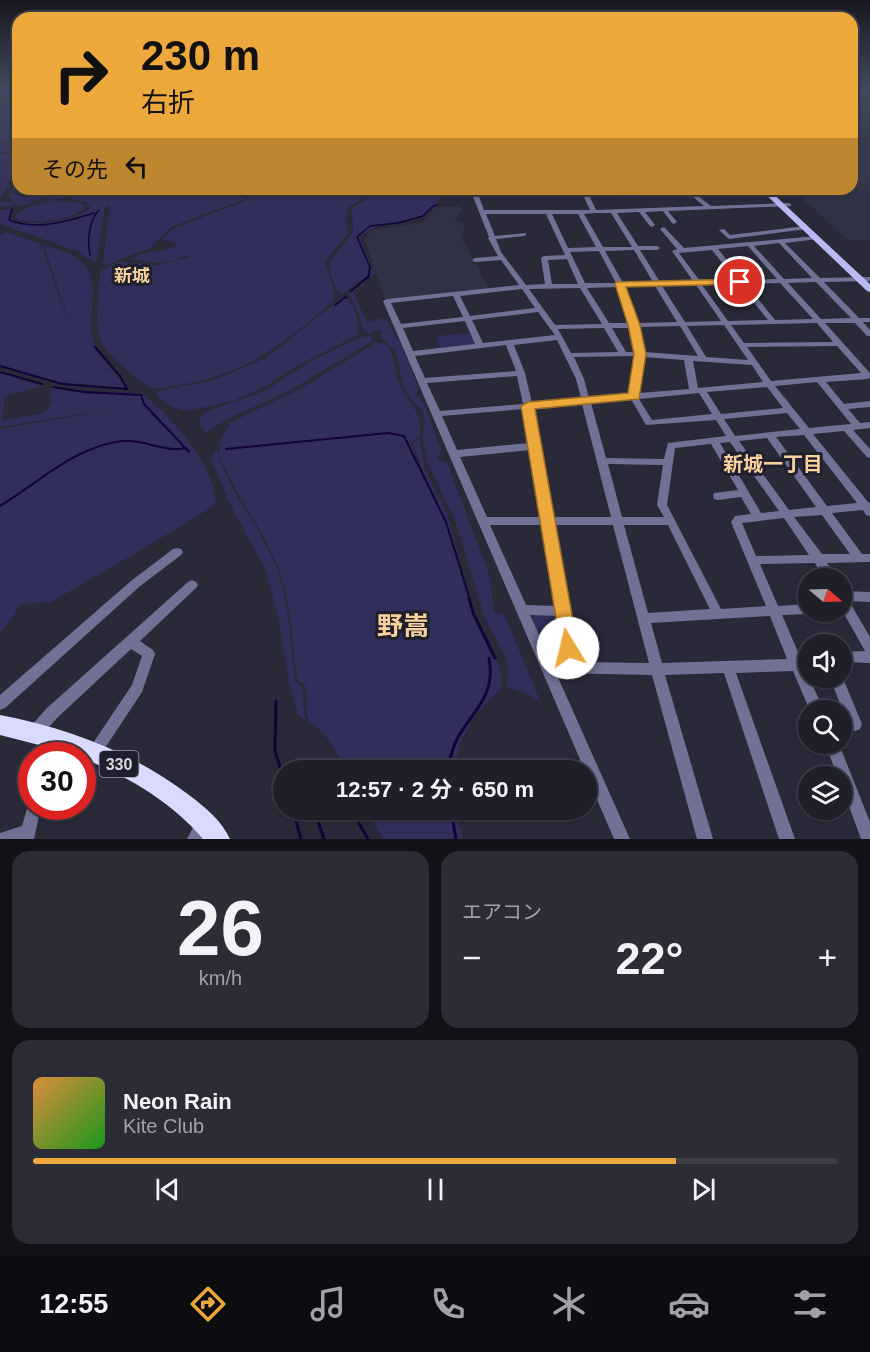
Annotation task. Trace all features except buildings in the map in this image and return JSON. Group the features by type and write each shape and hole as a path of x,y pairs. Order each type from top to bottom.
{"highway":[{"name":"330","path":"0,725 35,732 49,742"},
{"name":"330","path":"96,753 155,784 190,809 199,831 218,839"}],"main road":[{"path":"772,195 866,279 870,289"},
{"path":"777,195 805,228 866,279"}],"street":[{"path":"475,195 501,258 560,337 586,401 705,839"},
{"path":"586,195 594,212"},
{"path":"694,195 710,208"},
{"path":"482,212 594,212 785,205"},
{"path":"640,209 652,225"},
{"path":"664,209 674,222"},
{"path":"613,211 703,358"},
{"path":"548,212 582,285 623,353"},
{"path":"579,212 620,284 634,325 640,354 634,397 649,423 790,410"},
{"path":"722,230 729,237 769,230 805,228"},
{"path":"663,229 682,250"},
{"path":"734,230 741,236"},
{"path":"491,238 524,234"},
{"path":"816,238 675,251 769,384 868,508"},
{"path":"780,242 870,334"},
{"path":"749,244 869,376"},
{"path":"713,247 773,322"},
{"path":"549,286 544,258 600,248 657,248"},
{"path":"475,260 501,258"},
{"path":"622,839 547,667 525,610 387,301 523,287 866,279"},
{"path":"456,294 480,346"},
{"path":"399,326 540,310"},
{"path":"553,327 870,320"},
{"path":"410,354 560,337"},
{"path":"509,343 521,373 528,406 571,666"},
{"path":"741,345 838,344"},
{"path":"569,355 623,353 754,363"},
{"path":"688,357 697,391 718,416 824,568"},
{"path":"423,381 521,373"},
{"path":"438,414 869,376"},
{"path":"820,380 858,427"},
{"path":"843,407 870,404"},
{"path":"718,614 662,505 671,445 870,426"},
{"path":"847,428 870,455"},
{"path":"770,436 825,511 864,558"},
{"path":"715,442 758,517"},
{"path":"454,454 534,446"},
{"path":"603,461 668,462"},
{"path":"718,496 744,493"},
{"path":"812,700 736,522 739,519 868,508"},
{"path":"484,521 671,520"},
{"path":"0,704 135,584 177,552"},
{"path":"753,560 864,558"},
{"path":"35,732 52,712 192,585"},
{"path":"852,601 870,597"},
{"path":"644,618 798,609"},
{"path":"525,610 563,611"},
{"path":"852,619 870,650"},
{"path":"96,749 137,688 149,654 130,641"},
{"path":"852,657 870,657"},
{"path":"547,667 657,669 728,667 798,660"},
{"path":"728,667 788,839"},
{"path":"840,688 855,724"},
{"path":"836,754 869,839"},
{"path":"5,839 27,836 31,820"}],"shaded area":[{"path":"0,129 12,129 12,152 0,151 0,147 3,146"},
{"path":"870,153 870,240 848,240 799,195 858,195 858,155"},
{"path":"0,154 12,155 12,177 0,199"},
{"path":"12,190 12,195 27,197 48,195 256,195 171,227 151,248 105,265 101,261 103,261 110,206 105,206 95,263 77,251 0,224 0,210 14,209 11,219 18,222 51,222 83,213 90,208 87,202 72,199 72,197 51,199 50,201 70,200 47,203 48,197 30,201 31,204 0,207 0,201 16,203 9,197"},
{"path":"260,195 369,195 348,208 346,218 348,234 325,261 335,295 333,301 284,341 232,371 190,383 149,388 114,358 99,336 97,314 101,270 119,262 156,265 191,257 186,255 176,260 157,263 132,259 142,254 176,246 177,242 162,240 174,228"},
{"path":"374,195 439,195 440,199 422,216 379,224 359,237 371,265 367,276 342,294 332,279 330,261 353,232 352,208"},
{"path":"617,195 666,195 661,197 619,198"},
{"path":"78,202 84,208 79,213 63,219 20,221 16,217 20,212 35,205"},
{"path":"461,206 462,210 455,221 466,223 461,236 489,289 385,299 364,238 374,229 424,223 435,207"},
{"path":"6,232 41,244 85,369 43,244 73,255 88,269 93,290 91,324 95,346 93,347 114,372 99,366 114,373 126,388 57,382 0,365 0,235"},
{"path":"373,266 376,273 353,293 367,322 385,318 402,347 419,389 416,394 424,404 441,450 437,459 447,462 490,577 494,613 504,614 541,703 527,694 507,687 508,670 505,656 484,616 455,520 428,464 423,437 425,419 421,409 409,397 403,385 396,352 381,338 381,331 376,330 371,334 363,331 361,320 349,292 369,278"},
{"path":"344,296 351,303 358,320 356,336 300,364 264,387 233,401 187,411 172,407 156,396 158,391 214,380 266,358"},
{"path":"469,333 475,343 472,345 440,349 436,336"},
{"path":"361,337 373,338 371,342 287,392 227,419 204,434 200,416 205,412 265,391 311,361"},
{"path":"377,342 385,344 391,352 402,389 420,420 419,436 411,443 425,480 440,505 426,479 413,443 419,438 425,470 447,514 459,560 448,527 474,613 499,666 502,680 500,690 476,714 461,741 456,760 341,760 325,735 309,721 306,711 308,707 305,685 297,679 288,605 281,577 266,541 223,465 219,453 223,435 230,423 302,388"},
{"path":"0,373 43,386 5,396 2,421 43,413 52,404 49,392 52,388 88,394 134,394 84,392 56,387 93,392 137,393 145,396 179,429 200,457 208,472 216,501 214,506 51,602 20,604 12,619 0,632 0,429 138,405 0,427"},
{"path":"217,449 228,479 261,535 280,578 287,607 295,681 302,687 305,720 298,715 290,687 279,621 266,571 230,504 211,459"},
{"path":"536,614 553,614 561,620 566,659 554,659 546,653 532,619"},
{"path":"372,820 458,820 463,839 383,839"}],"waterway":[{"path":"368,277 370,267 357,237 370,226 398,223 423,216 433,206 438,205"},
{"path":"12,209 9,220 30,225 52,224 94,213"},
{"path":"90,255 90,231 93,219 99,210"},
{"path":"351,291 368,277"},
{"path":"335,305 346,297"},
{"path":"0,366 62,384 127,389 120,376 95,347"},
{"path":"0,372 42,384"},
{"path":"53,387 84,392 141,395 144,404 185,448"},
{"path":"226,449 388,433 404,436 446,522 470,600"},
{"path":"0,506 73,458 105,444 130,441 170,449 185,448"},
{"path":"185,448 189,452"},
{"path":"469,599 474,615 495,658"},
{"path":"450,760 457,739 482,702 486,692 490,671 489,658"},
{"path":"276,701 275,751 278,760"},
{"path":"296,820 301,839"},
{"path":"317,820 324,839"},
{"path":"357,820 368,839"},
{"path":"453,820 456,839"}],"district":[{"name":"新城","path":"132,276"},
{"name":"新城一丁目","path":"773,464"},
{"name":"野嵩","path":"403,626"}],"route":[{"path":"568,648 528,406 634,397 640,354 634,325 620,284 740,282"}]}
